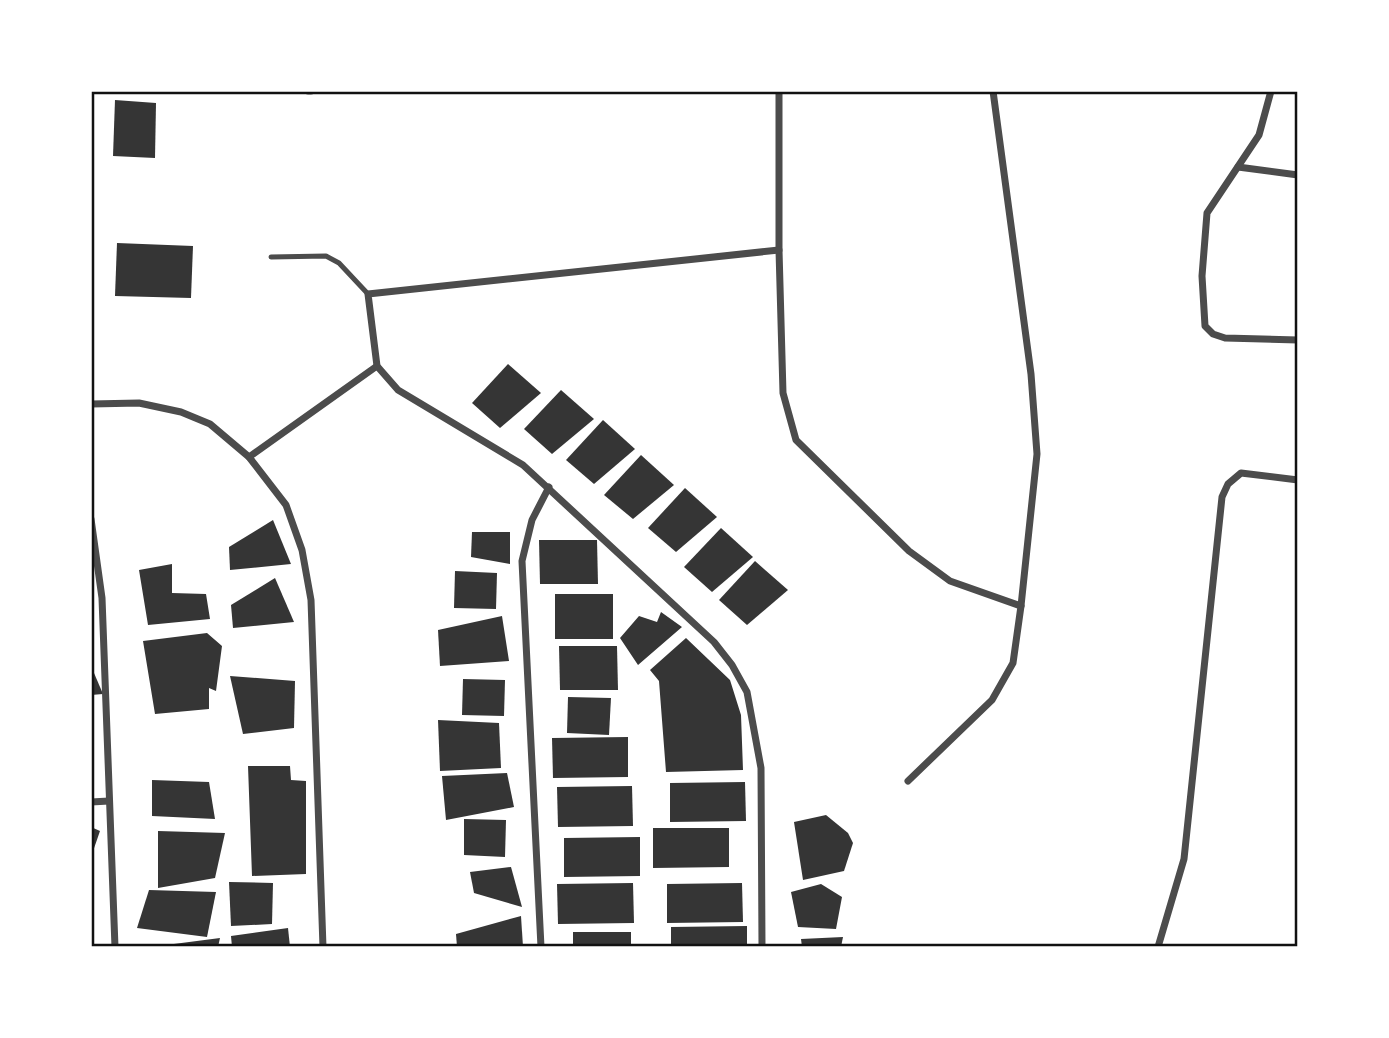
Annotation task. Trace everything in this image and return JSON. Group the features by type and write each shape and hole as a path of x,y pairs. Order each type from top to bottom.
{"street":[{"path":"779,91 779,250 783,393 796,440 909,551 950,581 1021,606"},
{"path":"908,780 992,700 1013,663 1021,606 1037,454 1031,374 993,91"},
{"path":"1270,91 1259,135 1207,213 1202,276 1205,326 1213,334 1225,338 1298,340"},
{"path":"1238,167 1298,175"},
{"path":"762,947 761,768 747,692 732,665 714,642 523,465 398,390 377,366 368,294 779,250"},
{"path":"249,457 377,366"},
{"path":"91,404 139,403 181,412 211,424 249,457 286,505 302,550 311,600 323,947"},
{"path":"1158,947 1184,859 1222,497 1228,484 1241,473 1298,480"},
{"path":"541,947 523,561 532,520 549,487"},
{"path":"91,519 102,598 115,947"},
{"path":"91,599 102,598"},
{"path":"91,802 109,801"}],"lane":[{"path":"271,257 326,256 339,262 368,294"}],"building":[{"path":"115,100 156,103 155,158 113,156"},
{"path":"117,243 193,246 191,298 115,296"},
{"path":"508,364 541,393 500,428 472,403"},
{"path":"561,390 594,419 552,454 524,429"},
{"path":"603,420 635,449 594,484 566,460"},
{"path":"641,455 674,485 633,519 604,495"},
{"path":"685,488 717,517 676,552 648,528"},
{"path":"273,520 291,564 230,570 229,547"},
{"path":"721,528 753,557 712,592 684,567"},
{"path":"472,532 510,532 510,564 471,557"},
{"path":"539,540 597,540 598,584 540,584"},
{"path":"755,561 788,590 747,625 719,600"},
{"path":"172,564 172,593 206,594 210,619 148,625 139,570"},
{"path":"455,571 497,573 496,609 454,608"},
{"path":"275,578 294,622 233,628 231,605"},
{"path":"555,594 613,594 613,639 555,639"},
{"path":"661,612 682,627 638,665 620,638 639,616 657,622"},
{"path":"502,616 509,661 440,666 438,630"},
{"path":"207,633 222,646 216,691 209,688 209,709 155,714 143,641"},
{"path":"686,638 730,680 741,715 743,770 666,772 659,681 650,670"},
{"path":"559,646 617,646 618,690 560,690"},
{"path":"91,666 103,694 91,695"},
{"path":"230,676 295,681 294,728 243,734"},
{"path":"463,679 505,680 504,716 462,715"},
{"path":"568,697 611,698 609,735 567,733"},
{"path":"438,720 499,723 501,768 440,771"},
{"path":"628,737 628,777 553,778 552,738"},
{"path":"248,766 290,766 291,780 306,781 306,874 252,876"},
{"path":"507,773 514,807 446,820 442,776"},
{"path":"152,780 209,782 215,819 152,816"},
{"path":"745,782 746,821 670,822 670,783"},
{"path":"632,786 633,826 558,827 557,787"},
{"path":"826,815 848,833 853,843 844,871 803,880 794,822"},
{"path":"464,819 506,820 505,857 464,855"},
{"path":"91,827 100,831 91,857"},
{"path":"653,828 729,828 729,867 653,868"},
{"path":"158,831 225,833 215,878 158,888"},
{"path":"640,837 640,876 564,877 564,838"},
{"path":"511,867 522,907 474,893 470,872"},
{"path":"229,882 273,883 272,924 231,926"},
{"path":"633,883 634,923 558,924 557,884"},
{"path":"742,883 743,922 667,923 667,884"},
{"path":"821,884 842,897 836,929 798,927 791,892"},
{"path":"149,890 216,892 207,937 137,928"},
{"path":"521,916 523,947 457,947 456,934"},
{"path":"747,926 747,947 671,947 671,927"},
{"path":"288,928 290,947 232,947 231,936"},
{"path":"573,932 631,932 631,947 573,947"},
{"path":"843,937 841,947 802,947 801,939"},
{"path":"220,938 218,947 166,947 166,945"}]}
